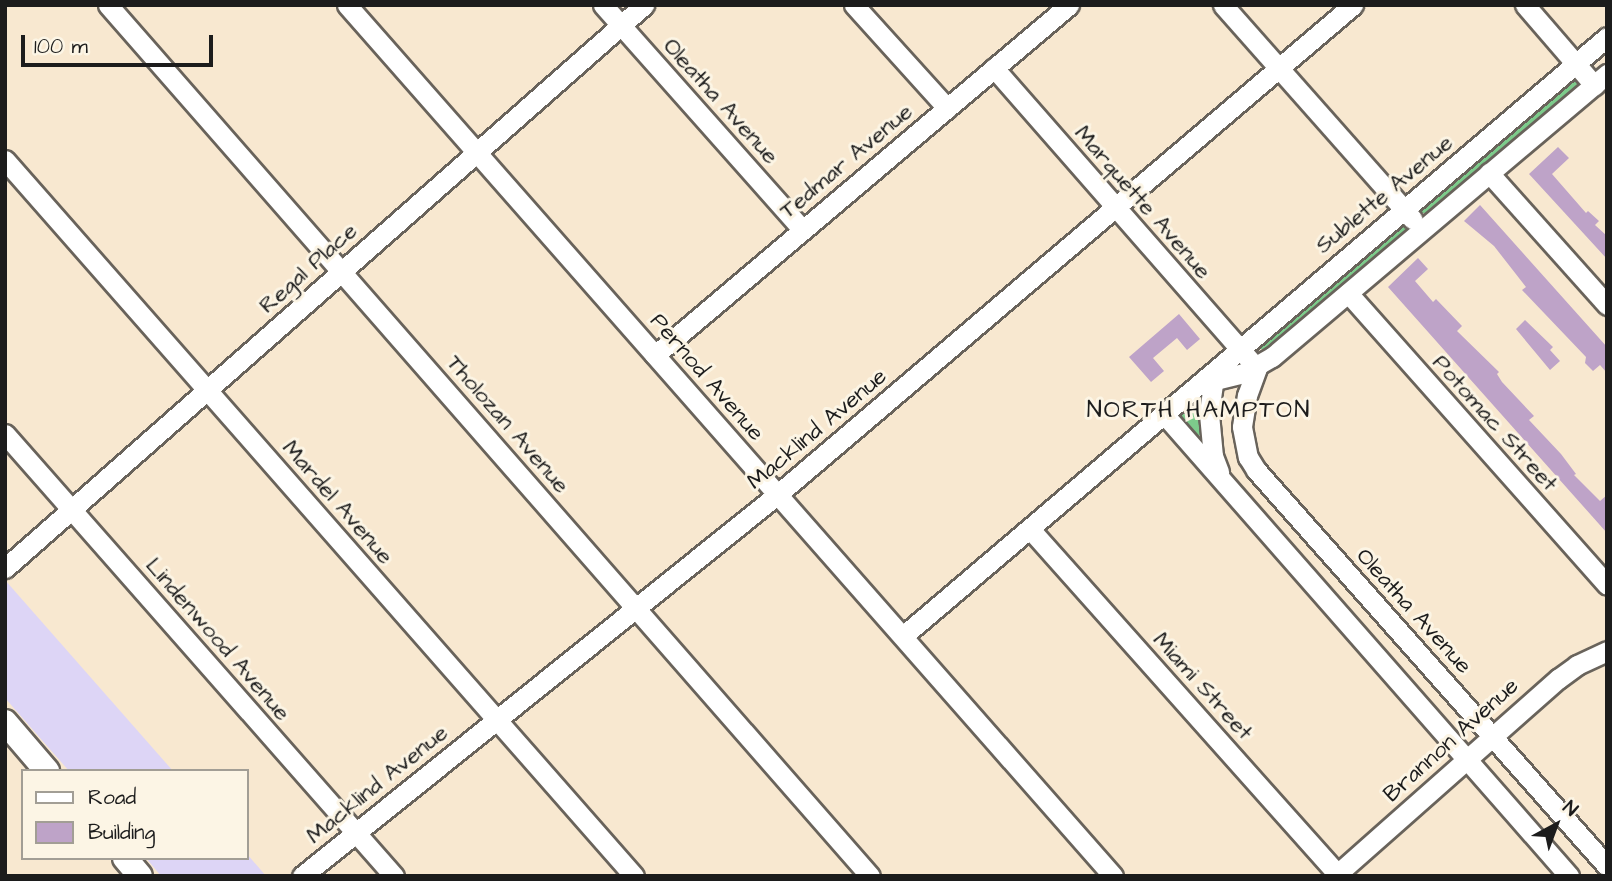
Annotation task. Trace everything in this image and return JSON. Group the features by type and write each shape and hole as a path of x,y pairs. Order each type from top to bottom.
{"main road":[{"path":"5,722 45,769"},
{"path":"127,860 140,876"}],"street":[{"name":"Tholozan Avenue","path":"108,5 870,876"},
{"name":"Pernod Avenue","path":"347,5 1113,876"},
{"name":"Oleatha Avenue","path":"603,5 803,230"},
{"name":"Regal Place","path":"5,568 475,151 644,5"},
{"path":"854,5 947,108"},
{"name":"Tedmar Avenue","path":"655,355 1069,5"},
{"path":"1223,5 1422,230"},
{"name":"Macklind Avenue","path":"302,876 778,494 1353,5"},
{"path":"1525,5 1576,63 1600,79"},
{"name":"Sublette Avenue","path":"903,636 1607,37"},
{"name":"Marquette Avenue","path":"994,68 1114,208 1233,354 1257,368"},
{"name":"Sublette Avenue","path":"1193,388 1257,368 1600,79"},
{"name":"Mardel Avenue","path":"5,160 634,876"},
{"path":"1489,173 1607,305"},
{"name":"Potomac Street","path":"1348,293 1607,585"},
{"path":"1230,490 1218,469 1211,444 1209,414 1216,379 1233,354"},
{"name":"Oleatha Avenue","path":"1257,368 1247,394 1242,427 1248,457 1256,470 1607,866"},
{"path":"1163,413 1569,876"},
{"name":"Lindenwood Avenue","path":"5,434 394,876"},
{"name":"Miami Street","path":"1030,529 1337,875"},
{"name":"Brannon Avenue","path":"1337,875 1558,679 1577,665 1607,651"}],"shaded area":[{"path":"5,580 171,769 67,769 5,698"},
{"path":"248,855 266,876 161,876 148,860 248,860"}],"green space":[{"path":"1573,77 1580,80 1576,87 1428,213 1420,213 1419,210"},
{"path":"1400,224 1407,228 1403,235 1268,350 1260,349 1259,346"},
{"path":"1198,398 1201,401 1201,434 1198,437 1178,415"}],"building":[{"path":"1558,147 1569,158 1552,174 1586,213 1588,211 1599,221 1595,225 1607,236 1607,259 1529,174"},
{"path":"1480,205 1607,347 1607,373 1600,365 1593,371 1585,363 1586,357 1522,290 1526,287 1494,246 1464,221"},
{"path":"1418,258 1428,269 1415,281 1433,302 1436,299 1462,326 1457,331 1499,372 1497,374 1502,382 1534,416 1529,420 1561,454 1576,474 1574,475 1600,501 1607,495 1607,533 1388,287"},
{"path":"1179,314 1200,339 1187,350 1177,338 1153,358 1164,371 1151,382 1129,357"},
{"path":"1525,320 1553,347 1550,350 1560,361 1550,370 1516,329"}],"district":[{"name":"NORTH HAMPTON","path":"1199,411"}]}
